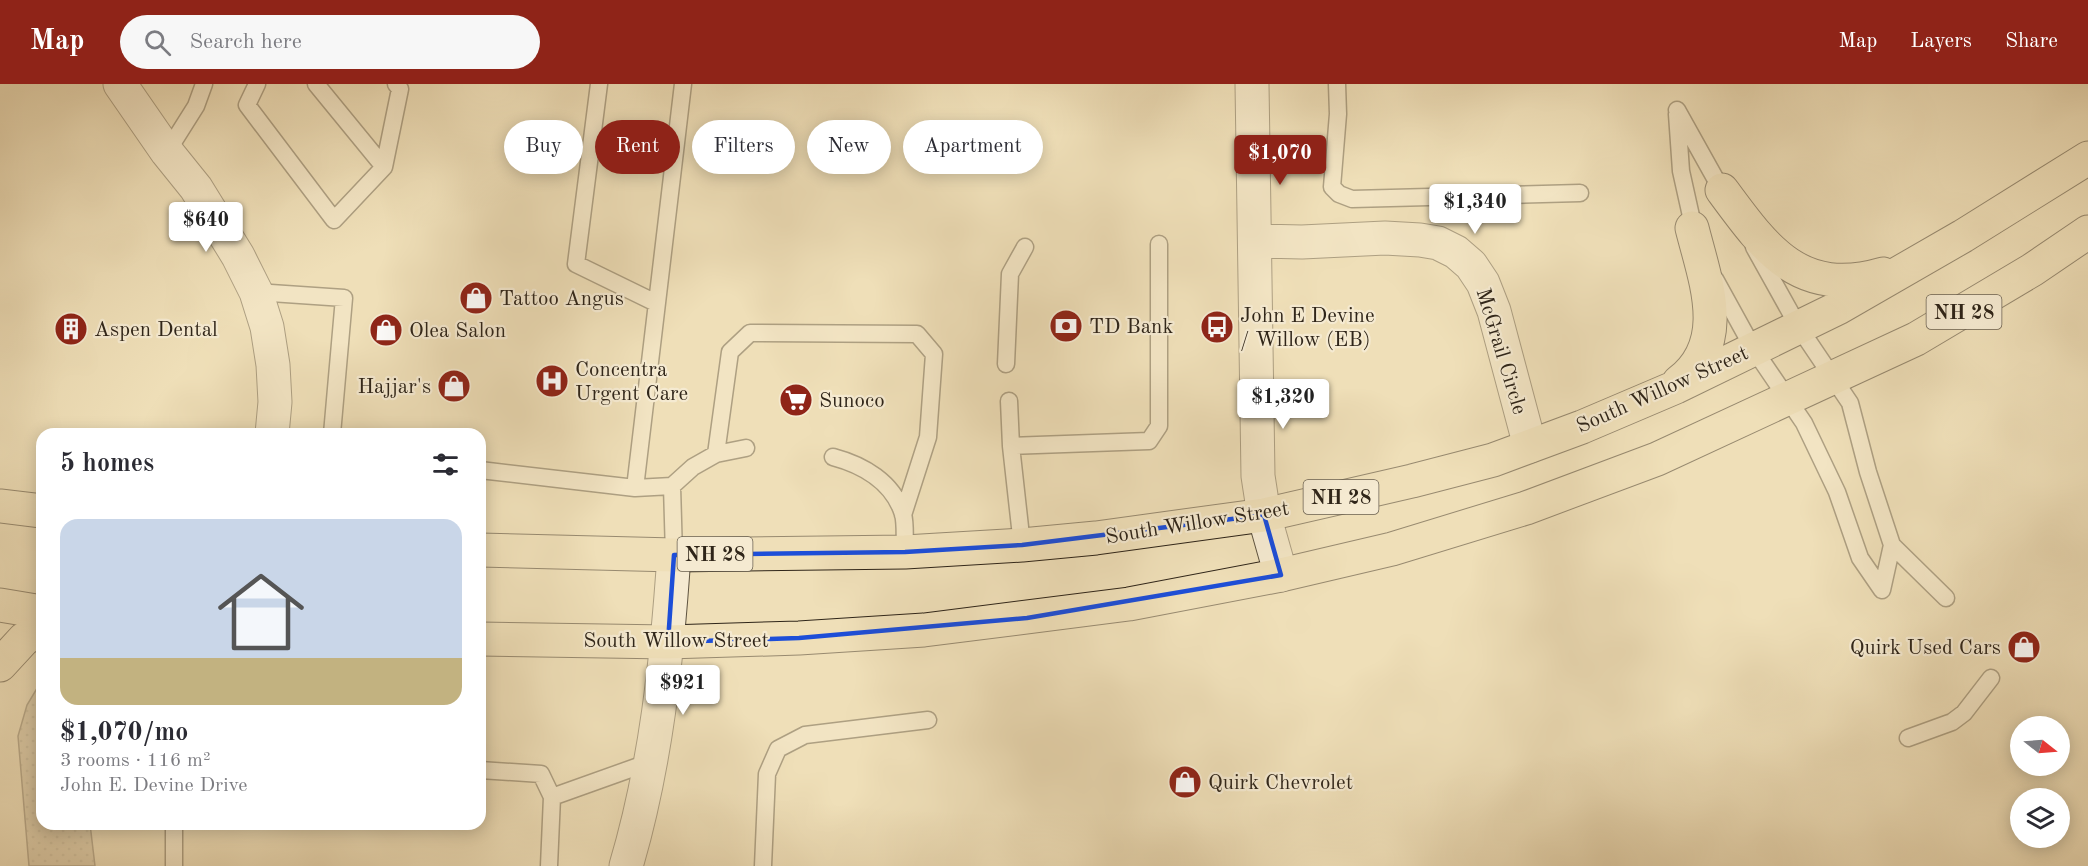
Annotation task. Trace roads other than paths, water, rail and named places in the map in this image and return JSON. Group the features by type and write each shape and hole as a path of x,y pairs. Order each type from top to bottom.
{"main road":[{"name":"South Willow Street","path":"486,550 674,555 904,552 1022,545 1096,538 1264,515 1412,481 1493,460 1582,427 1666,392 1838,308 2088,158"},
{"path":"1722,190 1767,248 1794,267 1811,275 1828,280 1847,281 1866,279 1911,266"},
{"path":"1666,392 1690,374 1704,351 1711,321 1710,304 1692,228"},
{"name":"South Willow Street","path":"486,639 668,642 799,638 924,630 1128,604 1281,575 1392,549 1526,508 1657,459 1787,397 1867,363 1942,324 2032,270 2088,232"},
{"path":"0,506 36,510"},
{"path":"0,605 36,611"},
{"path":"0,665 24,639 36,632"}],"street":[{"path":"120,84 167,152 196,188 238,256 256,292 267,327 273,364 275,402 273,428"},
{"path":"1252,84 1258,476 1264,515 1281,575"},
{"name":"McGrail Circle","path":"1256,241 1302,242 1385,238 1438,243 1456,252 1471,265 1483,283 1494,311 1530,446"},
{"path":"626,866 650,762 668,642 674,555"}],"lane":[{"path":"167,152 196,106 204,84"},
{"path":"257,84 247,105 334,220 384,167 400,89 396,84"},
{"path":"316,84 384,167"},
{"path":"599,84 576,264 656,303"},
{"path":"635,488 682,84"},
{"path":"1337,84 1338,114 1332,187 1339,194 1352,199 1580,193"},
{"path":"1892,545 1882,590 1860,558 1837,492 1804,423 1754,348 1715,279 1692,228 1681,171 1677,110 1798,327 1850,403 1868,472 1892,545 1946,598"},
{"path":"1011,446 1149,441 1159,426 1159,244"},
{"path":"1006,364 1010,274 1025,248"},
{"path":"256,292 344,298 333,428"},
{"path":"716,454 730,352 750,333 917,334 934,354 927,437 903,514 904,552"},
{"path":"1009,401 1011,446 1022,545"},
{"path":"486,471 635,488 672,486 693,467 716,454 746,448"},
{"path":"833,457 878,476 894,495 903,514"},
{"path":"672,486 674,555"},
{"path":"1908,738 1952,722 1964,713 1991,678"},
{"path":"763,866 767,774 778,749 805,735 928,720"},
{"path":"552,796 650,762"},
{"path":"486,770 541,774 552,796 549,866"},
{"path":"174,830 174,866"}],"place":[{"name":"Tattoo Angus","path":"476,298"},
{"name":"TD Bank","path":"1066,326"},
{"name":"John E Devine / Willow (EB)","path":"1217,327"},
{"name":"Aspen Dental","path":"71,329"},
{"name":"Olea Salon","path":"386,330"},
{"name":"Concentra Urgent Care","path":"552,381"},
{"name":"Hajjar's","path":"454,386"},
{"name":"Sunoco","path":"796,400"},
{"name":"Quirk Used Cars","path":"2024,647"},
{"name":"Quirk Chevrolet","path":"1185,782"}]}
